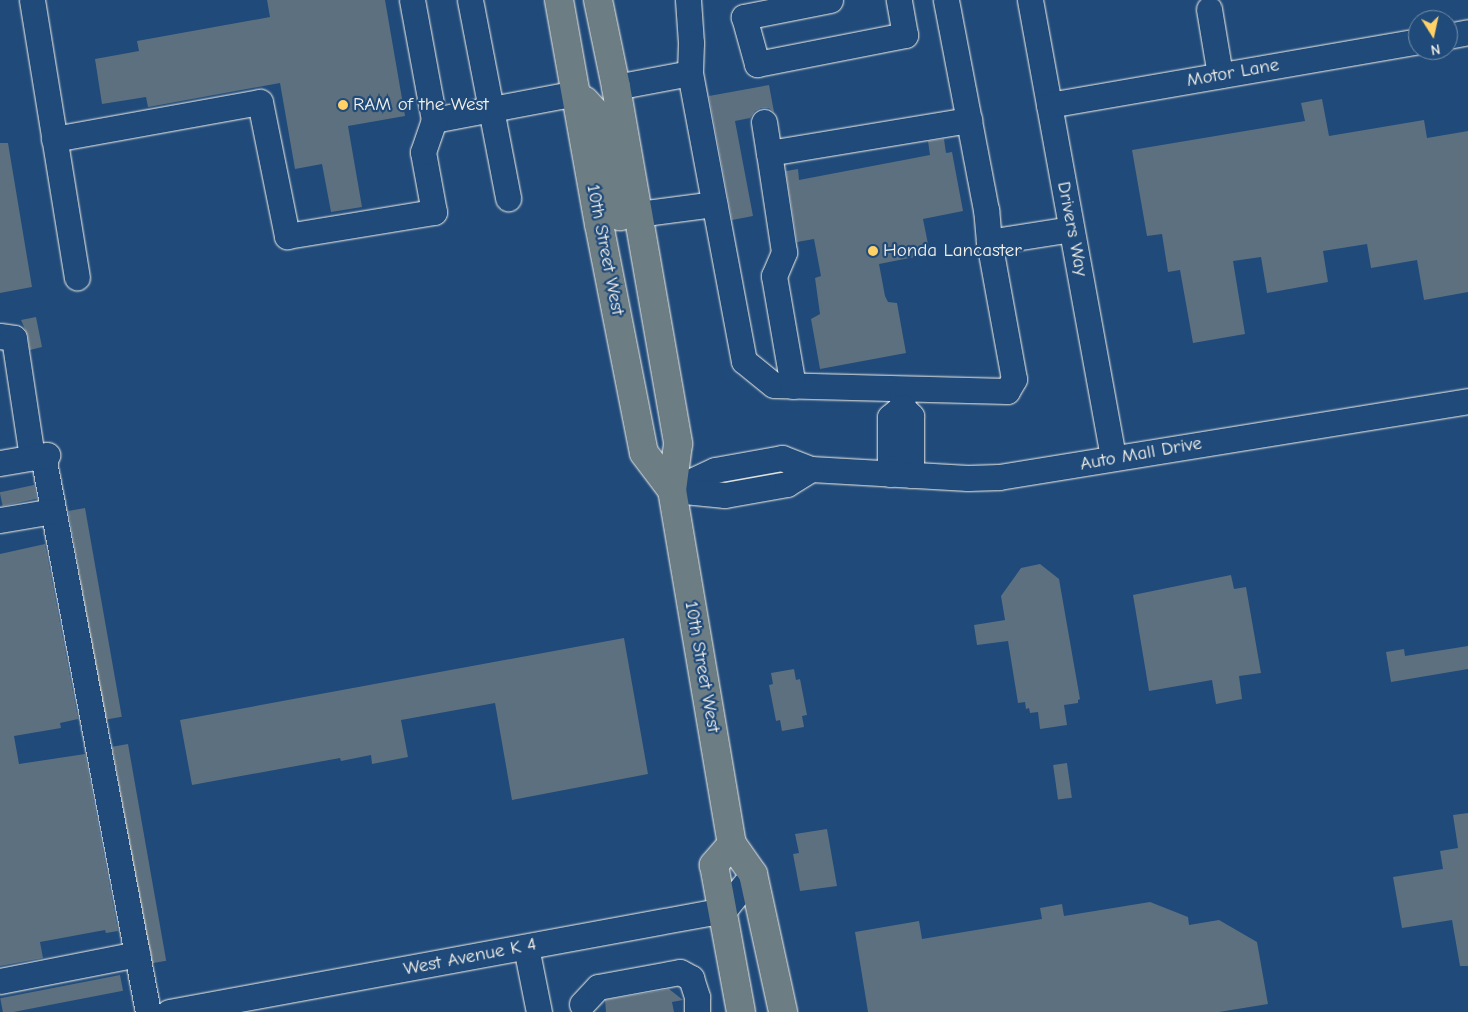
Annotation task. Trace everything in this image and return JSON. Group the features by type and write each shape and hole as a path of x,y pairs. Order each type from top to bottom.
{"main road":[{"name":"10th Street West","path":"559,0 599,224 644,453 672,490"},
{"path":"576,0 588,48 596,67 616,87"},
{"name":"10th Street West","path":"598,0 616,87 678,444 672,490 732,844 754,874 783,1012"},
{"path":"577,93 594,111 603,134 621,223 647,268"},
{"path":"732,844 714,865 724,910 741,1012"},
{"path":"724,910 740,922 750,938 764,1012"}],"street":[{"path":"32,0 77,277"},
{"path":"54,138 260,102 287,236 434,212 424,152 434,120 412,0"},
{"path":"470,0 508,198"},
{"path":"688,0 692,43 690,73 744,361 774,385 903,398 1007,391 1014,378 989,242 986,210 946,0"},
{"path":"821,1 744,17 757,64 905,35 898,0"},
{"name":"Drivers Way","path":"1030,0 1113,458"},
{"path":"1209,9 1220,75"},
{"name":"Motor Lane","path":"1049,105 1408,43"},
{"path":"616,87 690,73"},
{"path":"434,120 577,93"},
{"path":"769,153 968,120"},
{"path":"764,122 784,252 774,276 793,386"},
{"path":"638,214 714,204"},
{"path":"989,242 1072,229"},
{"path":"0,336 14,338 42,456 148,1012"},
{"path":"901,474 890,417 903,398"},
{"name":"Auto Mall Drive","path":"672,490 725,494 787,484 811,469 999,477 1041,472 1113,458 1468,401"},
{"path":"0,463 42,456"},
{"path":"0,520 53,511"},
{"path":"724,910 754,874"},
{"name":"West Avenue K 4","path":"169,1012 724,910"},
{"path":"526,947 539,1012"},
{"path":"0,981 137,954"},
{"path":"582,1004 598,987 680,972 691,978 697,997 697,1012"}],"building":[{"name":"RAM of the West","path":"267,0 385,0 405,116 348,126 362,207 331,212 322,164 295,169 280,83 148,107 146,97 102,104 95,59 139,51 137,41 270,17"},
{"path":"769,85 774,112 769,108 761,108 755,111 750,118 735,121 753,216 732,220 709,96"},
{"path":"1322,99 1329,136 1424,120 1427,138 1468,131 1468,292 1424,300 1417,260 1371,268 1367,244 1323,251 1328,282 1267,293 1261,257 1233,261 1245,334 1193,343 1180,270 1168,272 1162,234 1147,236 1132,150 1305,121 1301,103"},
{"name":"Honda Lancaster","path":"944,139 946,153 952,152 963,211 923,219 930,254 879,264 885,296 888,302 897,303 906,353 820,369 811,319 820,314 815,278 821,276 814,239 797,242 786,171 798,169 799,180 930,155 928,141"},
{"path":"0,143 8,143 32,287 0,293"},
{"path":"36,317 42,347 30,350 28,336 21,320"},
{"path":"34,485 37,499 3,506 0,492"},
{"path":"85,508 122,717 105,720 68,511"},
{"path":"45,544 78,719 60,723 61,728 14,736 19,764 85,754 118,931 106,933 105,930 40,942 43,958 0,966 0,554"},
{"path":"1040,564 1059,579 1080,699 1078,703 1064,705 1067,725 1040,729 1038,712 1030,713 1029,708 1026,709 1025,702 1018,703 1008,641 977,645 974,625 1005,620 1001,596 1021,568"},
{"path":"1231,575 1234,589 1246,587 1261,673 1239,676 1242,699 1216,704 1212,680 1149,691 1133,595"},
{"path":"624,638 648,774 512,800 495,703 401,720 408,757 372,764 371,755 341,761 340,758 192,785 180,720"},
{"path":"1468,646 1468,669 1391,682 1386,652 1404,649 1405,656"},
{"path":"794,669 796,680 800,679 807,715 802,716 804,727 782,731 780,720 776,721 769,685 773,684 771,673"},
{"path":"128,744 166,961 150,963 112,747"},
{"path":"1067,763 1072,798 1058,800 1053,765"},
{"path":"1468,813 1468,966 1460,966 1452,920 1402,928 1393,877 1443,869 1440,851 1458,848 1453,815"},
{"path":"827,829 837,886 800,891 793,854 799,853 795,834"},
{"path":"1150,902 1188,917 1189,925 1219,920 1257,942 1268,1004 1219,1012 868,1012 855,932 919,921 922,939 1042,919 1040,908 1062,904 1064,916"},
{"path":"120,975 123,991 14,1012 3,1012 0,998"},
{"path":"669,989 683,1000 672,1002 674,1012 606,1012 605,1000"}],"place":[{"name":"RAM of the West","path":"343,105"},
{"name":"Honda Lancaster","path":"873,251"}]}
